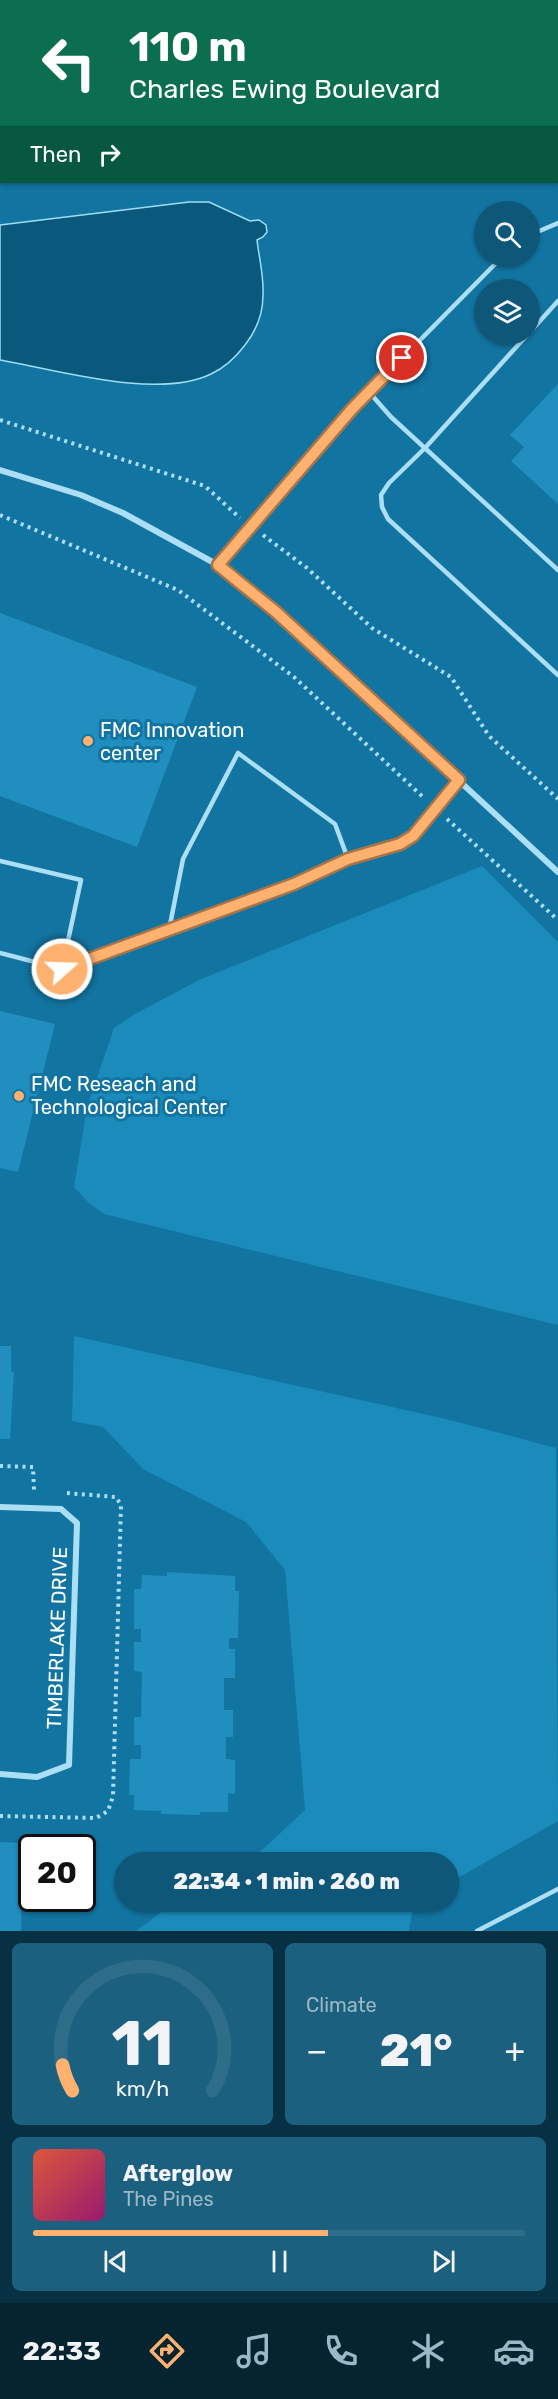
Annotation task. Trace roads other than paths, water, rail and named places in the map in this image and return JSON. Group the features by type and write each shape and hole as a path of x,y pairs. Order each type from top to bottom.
{"street":[{"path":"0,470 81,495 123,513 218,565 276,612 558,872"},
{"name":"TIMBERLAKE DRIVE","path":"0,1507 61,1509 77,1523 69,1765 38,1777 0,1774"}],"lane":[{"path":"540,231 558,223"},
{"path":"218,565 369,392 492,267"},
{"path":"540,321 558,301"},
{"path":"518,345 425,448 389,483 381,495 382,507 388,519 558,675"},
{"path":"369,392 392,417 558,570"},
{"path":"169,930 183,859 238,753 335,824 348,859"},
{"path":"0,953 62,969 294,884 348,859 400,844 413,836 459,780"},
{"path":"0,861 81,880 62,969"},
{"path":"477,1931 558,1889"}],"place":[{"name":"FMC Innovation center","path":"88,741"},
{"name":"FMC Reseach and Technological Center","path":"19,1096"}]}
